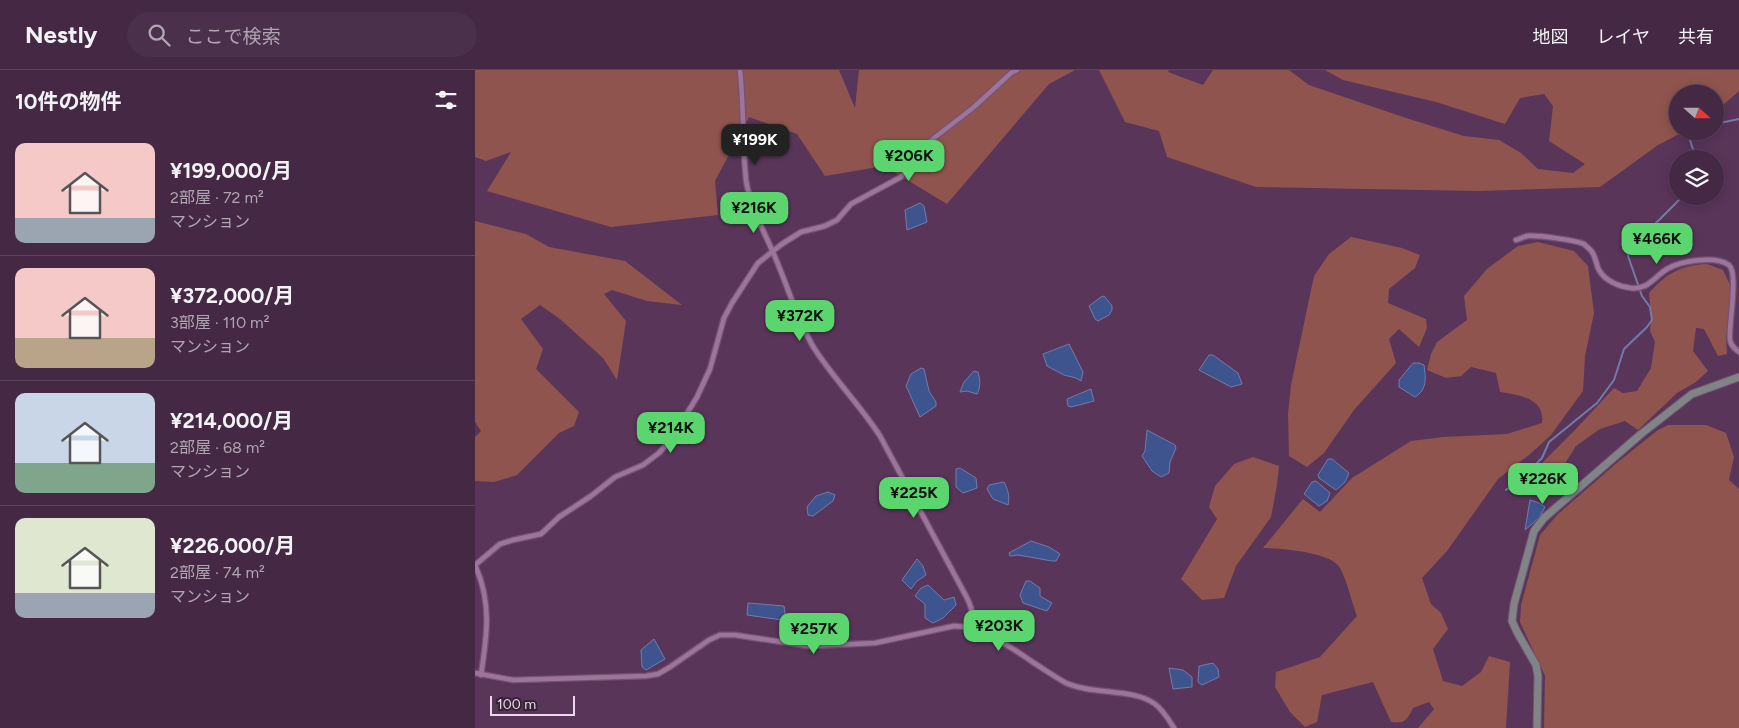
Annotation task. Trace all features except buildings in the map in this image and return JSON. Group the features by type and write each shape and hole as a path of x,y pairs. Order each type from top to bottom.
{"street":[{"path":"740,70 746,180 753,209 813,346 880,436 971,605 973,619 971,626"},
{"path":"481,675 487,637 487,606 483,582 475,565 500,544 541,534 559,517 591,496 615,477 643,465 659,452 677,431 697,397 710,368 724,318 758,262 801,232 825,226 837,220 851,204 901,177 916,152 974,107 1011,73 1017,70"},
{"path":"1516,240 1526,236 1542,236 1584,244 1593,253 1599,270 1606,279 1629,288 1638,289 1646,287 1666,270 1689,262 1719,261 1729,265 1732,268 1734,290 1730,340 1732,346 1739,352"},
{"path":"1537,728 1538,676 1536,665 1512,621 1514,604 1534,531 1544,518 1641,434 1692,394 1739,377"},
{"path":"475,673 513,680 645,676 658,674 709,640 720,635 735,635 808,646 875,643 954,626 971,626 991,635 1053,676 1069,684 1082,688 1136,696 1155,704 1162,710 1174,728"}],"shaded area":[{"path":"475,70 839,70 855,108 859,70 1075,70 1049,84 947,204 884,166 825,176 797,134 749,117 715,181 718,215 611,227 487,191 511,152 486,161 475,157"},
{"path":"1099,70 1169,70 1168,72 1203,85 1213,70 1289,70 1309,85 1406,118 1464,136 1499,140 1521,153 1538,169 1573,173 1585,164 1549,141 1553,106 1544,94 1520,98 1505,124 1436,102 1343,80 1325,70 1739,70 1739,91 1724,104 1724,85 1669,85 1669,139 1658,145 1600,187 1479,191 1256,187 1167,157 1159,131 1125,122"},
{"path":"475,221 526,234 549,247 625,261 682,305 647,301 612,290 604,294 626,321 617,380 603,358 560,319 540,305 521,319 543,349 536,369 579,412 574,426 559,433 517,475 494,482 475,481 475,437 481,431 475,422"},
{"path":"1351,237 1402,248 1420,255 1415,268 1389,289 1388,303 1426,319 1427,328 1419,347 1399,329 1389,339 1396,363 1354,410 1324,453 1307,467 1289,456 1288,414 1291,385 1314,276 1329,254"},
{"path":"1538,242 1574,251 1588,266 1594,313 1585,356 1583,391 1551,435 1498,479 1447,551 1422,578 1431,604 1441,613 1448,629 1433,649 1443,681 1462,686 1481,672 1489,656 1510,662 1506,728 1418,728 1434,709 1429,702 1413,708 1403,722 1391,722 1373,682 1322,695 1317,722 1305,727 1290,712 1275,687 1276,672 1320,657 1357,616 1343,574 1335,563 1327,558 1305,552 1263,548 1303,499 1320,512 1352,478 1411,441 1443,437 1507,434 1542,423 1542,415 1535,403 1529,399 1500,392 1496,373 1471,367 1461,376 1446,378 1427,370 1431,354 1437,342 1467,320 1464,296 1487,269 1518,246"},
{"path":"1707,264 1723,270 1731,287 1730,313 1726,337 1727,354 1718,356 1704,329 1696,328 1693,351 1708,371 1696,382 1677,393 1638,430 1625,421 1600,429 1576,446 1549,489 1533,493 1518,487 1614,388 1623,393 1637,391 1651,368 1655,342 1650,331 1649,293 1662,280 1675,271 1689,266"},
{"path":"1668,425 1706,425 1726,433 1734,457 1729,480 1739,489 1739,728 1544,728 1545,676 1520,622 1521,605 1540,535 1558,514 1619,461 1658,430"},
{"path":"1253,457 1279,466 1271,517 1236,566 1224,598 1202,600 1181,579 1217,519 1209,507 1215,486 1234,464"}],"water":[{"path":"920,203 924,206 927,222 907,230 905,210"},
{"path":"1104,296 1112,306 1112,310 1109,315 1098,321 1095,319 1089,306"},
{"path":"1069,344 1083,372 1081,381 1047,366 1043,354"},
{"path":"1209,355 1213,355 1238,373 1242,384 1231,387 1199,370"},
{"path":"1413,363 1424,365 1425,374 1424,387 1415,397 1399,387 1399,380"},
{"path":"921,368 924,369 929,391 936,402 936,406 920,417 906,386 911,374"},
{"path":"974,371 978,372 980,381 977,394 967,391 960,392 964,382"},
{"path":"1091,389 1094,401 1071,407 1068,406 1067,399"},
{"path":"1147,430 1175,445 1176,448 1170,462 1169,473 1161,477 1152,471 1142,456 1145,451"},
{"path":"1328,459 1332,459 1349,473 1345,482 1336,490 1319,478 1318,475"},
{"path":"960,468 976,478 977,488 963,493 956,487 956,469"},
{"path":"1316,481 1330,493 1327,501 1319,506 1304,494 1312,482"},
{"path":"1004,482 1008,493 1008,505 993,499 987,489 989,485"},
{"path":"828,492 835,495 833,501 813,516 808,515 807,507 816,496"},
{"path":"1530,500 1545,507 1539,518 1525,530"},
{"path":"1031,541 1049,547 1060,554 1056,561 1018,555 1010,556 1009,553"},
{"path":"917,559 923,566 926,575 917,581 911,589 902,580"},
{"path":"1026,581 1030,581 1040,588 1040,596 1052,603 1047,611 1023,603 1020,595"},
{"path":"928,585 944,600 954,597 956,605 943,618 933,623 925,618 925,604 915,596 921,588"},
{"path":"748,603 784,606 785,613 782,620 747,615"},
{"path":"654,639 665,659 646,670 642,667 641,650"},
{"path":"1213,663 1218,669 1219,677 1202,685 1198,682 1199,666"},
{"path":"1169,668 1183,670 1192,677 1192,687 1173,689"}],"waterway":[{"path":"1724,122 1739,119"},
{"path":"1690,140 1693,150"},
{"path":"1506,490 1523,477 1542,458 1549,442 1597,403 1614,380 1624,349 1652,320 1650,307 1642,296 1628,256 1632,241 1642,237 1674,205"}]}
